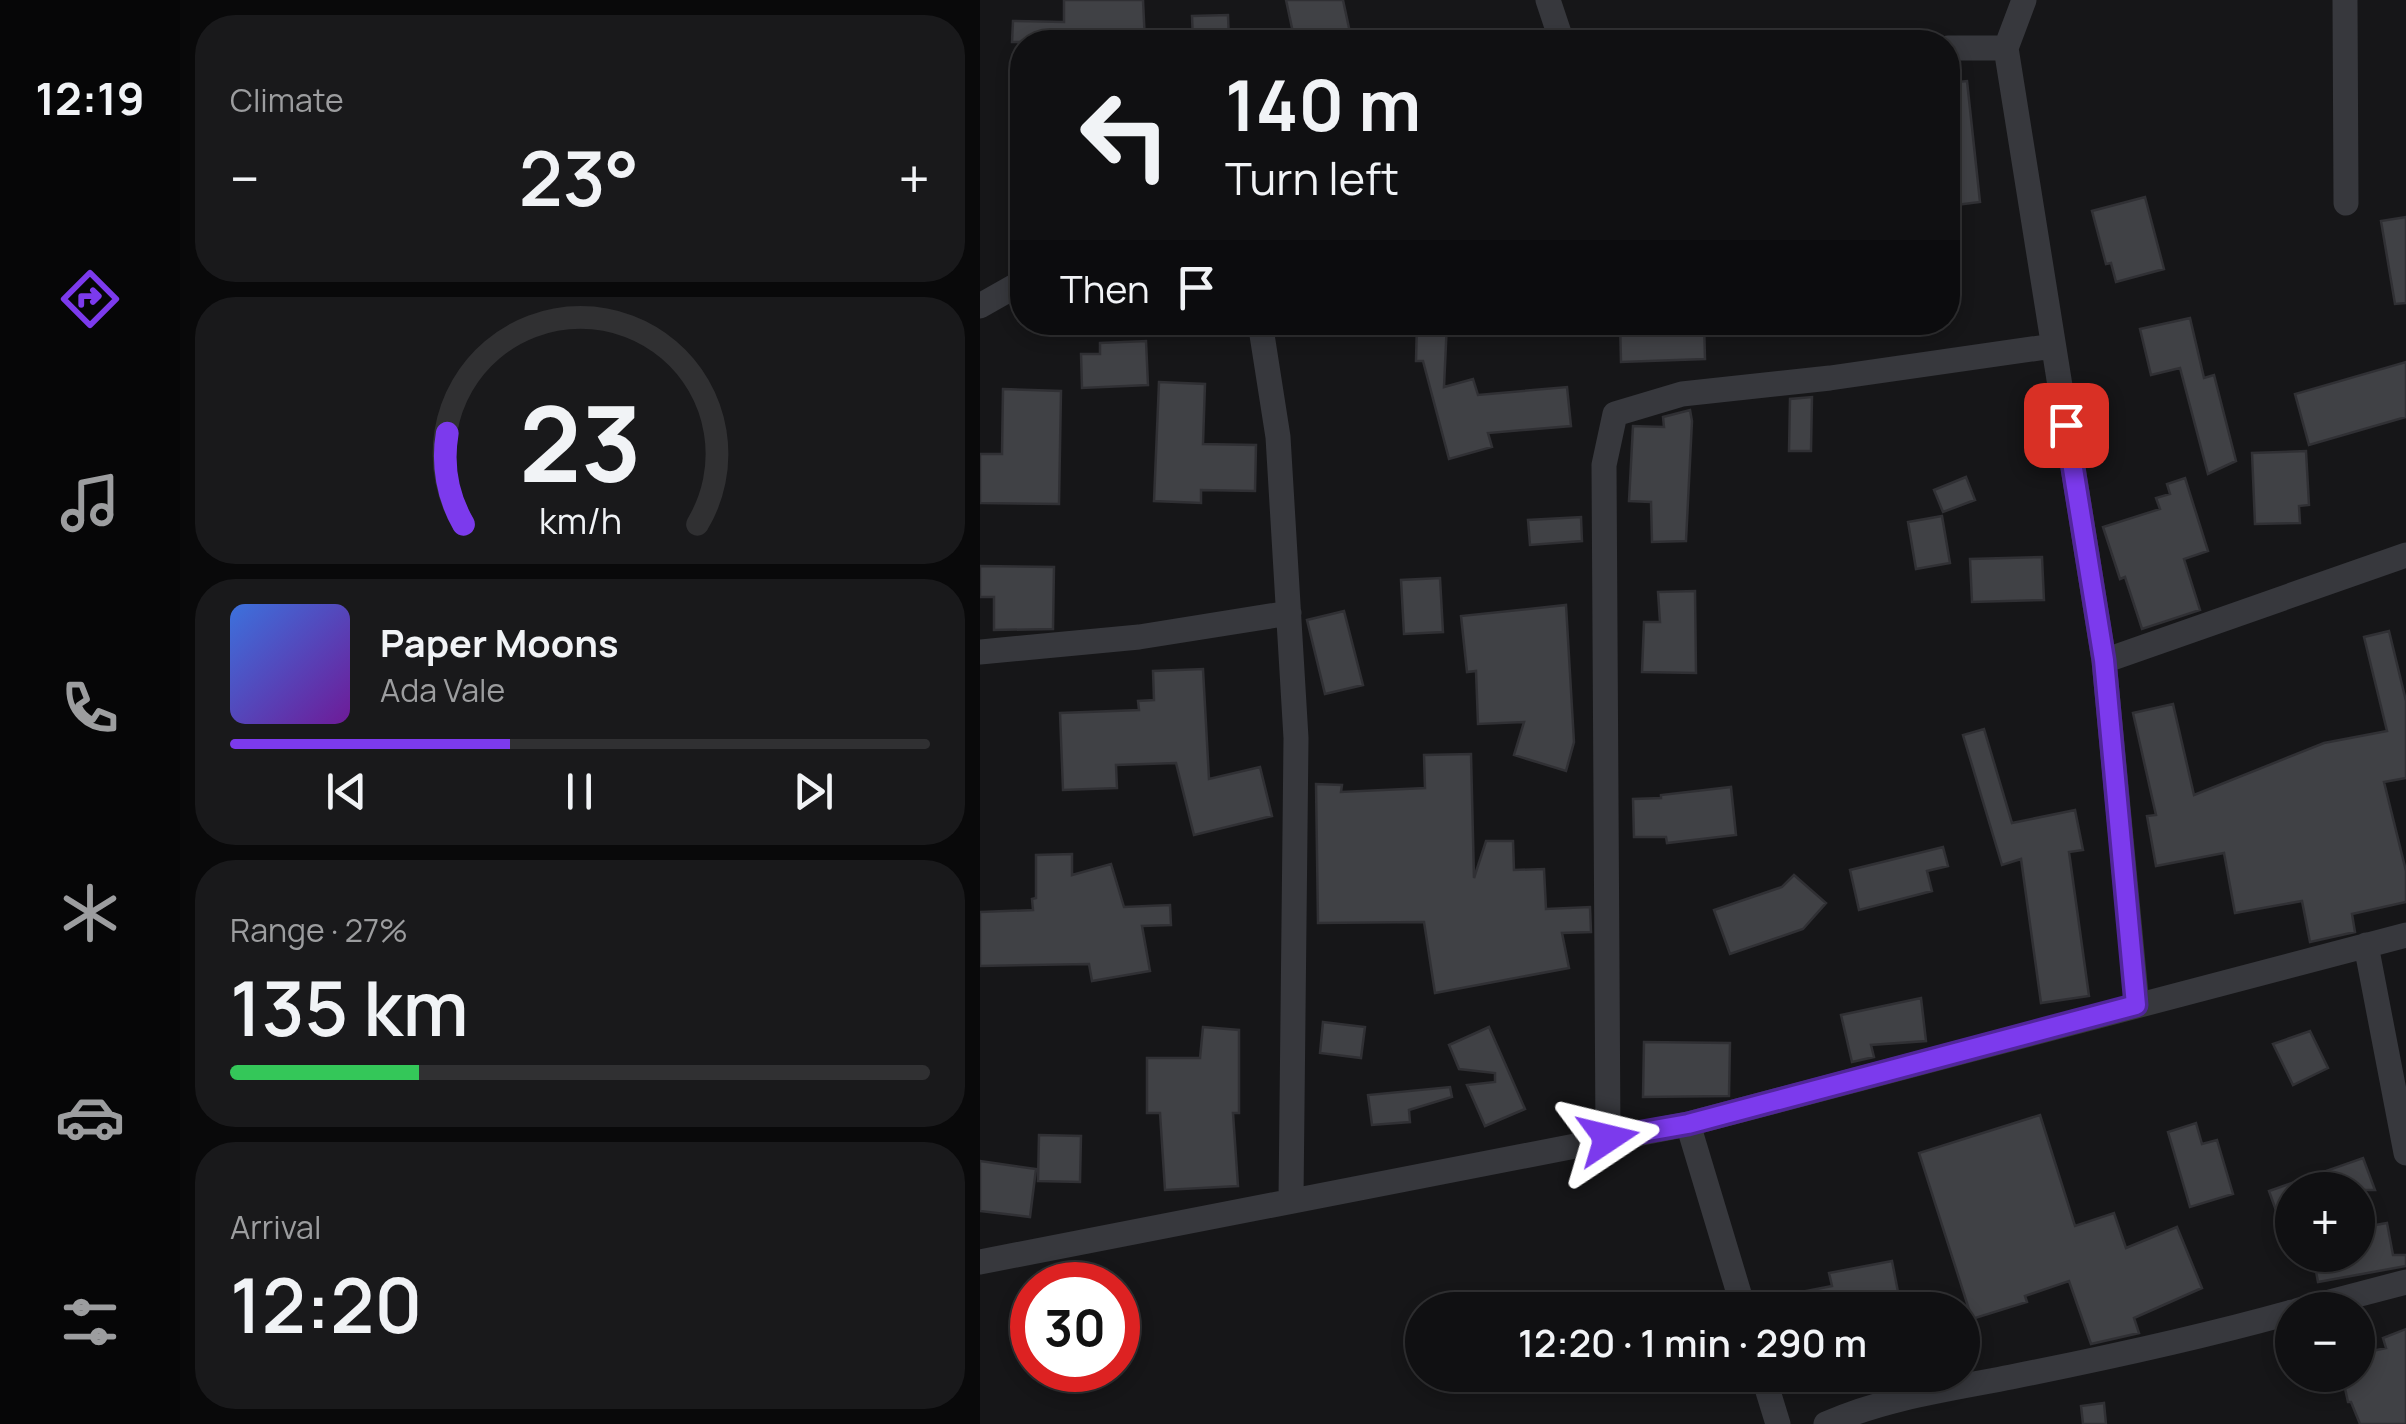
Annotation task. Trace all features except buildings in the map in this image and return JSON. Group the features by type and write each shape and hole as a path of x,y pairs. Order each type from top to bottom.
{"street":[{"path":"1548,0 1558,30"},
{"path":"2024,0 2006,48 2104,660 2136,1005"},
{"path":"2346,0 2346,203"},
{"path":"1960,48 2006,48"},
{"path":"980,306 1010,289"},
{"path":"1262,335 1278,437 1296,738 1291,1198"},
{"path":"1608,1138 1604,465 1615,414 1682,394 1830,378 2053,346"},
{"path":"2104,660 2406,555"},
{"path":"980,652 1139,637 1289,613"},
{"path":"980,1262 1291,1198 1688,1124 2406,934"},
{"path":"2366,945 2406,1153"},
{"path":"1688,1124 1739,1292"},
{"path":"2368,1292 2406,1282"},
{"path":"1826,1424 1913,1397 2194,1340 2275,1317"},
{"path":"1769,1392 1778,1424"}],"route":[{"path":"1608,1138 1688,1124 2136,1005 2104,660 2066,425"}]}
